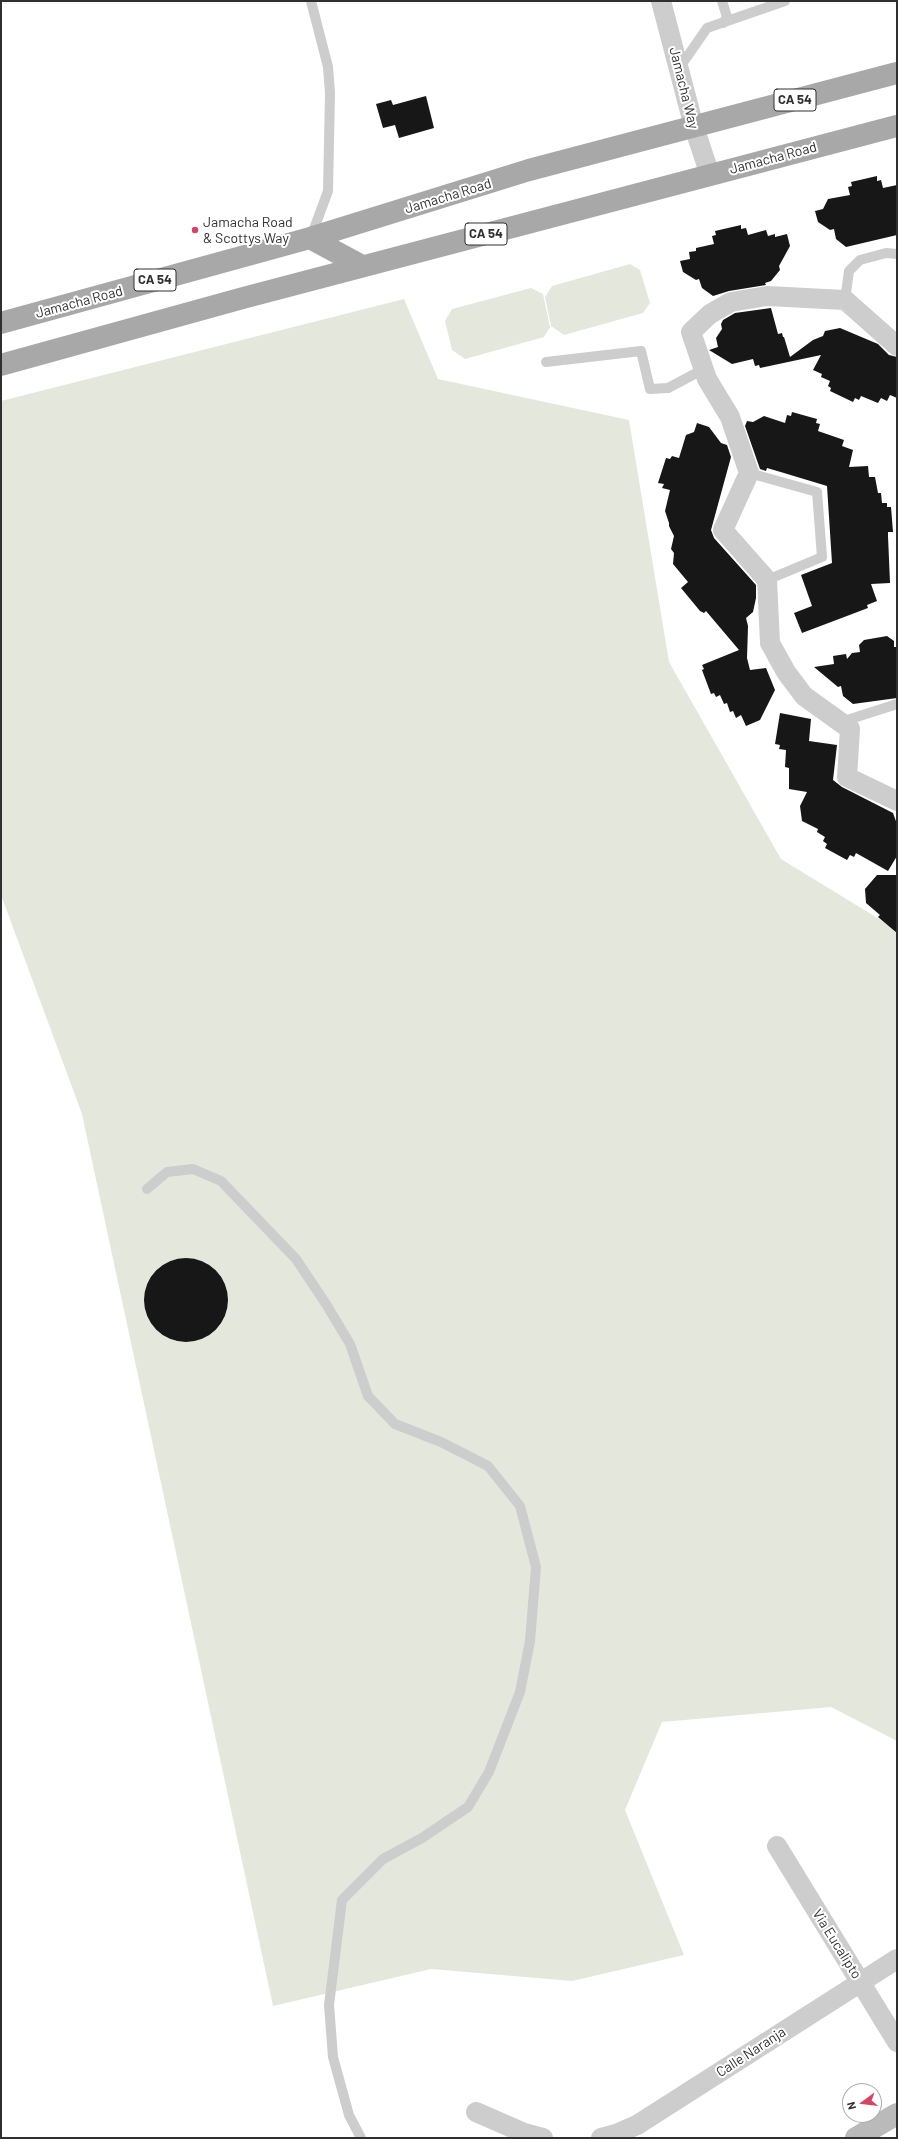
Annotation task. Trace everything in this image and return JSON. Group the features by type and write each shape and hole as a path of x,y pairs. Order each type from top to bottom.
{"main road":[{"name":"Jamacha Road","path":"1,323 310,238 529,170 897,74"},
{"name":"Jamacha Road","path":"1,365 362,266 897,126"},
{"path":"310,238 362,266"}],"street":[{"name":"Jamacha Way","path":"661,1 680,67 694,127 710,175"},
{"path":"897,346 844,300 767,296 731,302 710,314 691,332 705,374 730,417 749,473 723,530 767,580 770,643 786,672 804,696 850,729 847,778 897,801"},
{"name":"Via Eucalipto","path":"776,1846 897,2042"},
{"name":"Calle Naranja","path":"601,2138 616,2134 636,2125 897,1959"},
{"path":"476,2112 524,2133 543,2138"},
{"path":"856,2138 897,2114"}],"lane":[{"path":"310,238 328,191 330,99 328,67 311,1"},
{"path":"722,1 727,17 723,23"},
{"path":"680,67 707,28 785,1"},
{"path":"844,300 849,271 860,260 886,253 897,254"},
{"path":"546,362 641,351 650,389 668,388 705,374"},
{"path":"749,473 817,492 822,557 767,580"},
{"path":"841,722 897,704"},
{"path":"147,1190 167,1172 193,1168 221,1181 253,1213 300,1266 326,1304 350,1344 368,1396 395,1424 441,1442 488,1466 520,1506 536,1567 530,1641 520,1692 489,1772 468,1807 422,1838 383,1859 342,1900 329,2005 333,2057 349,2115 361,2138"}],"shaded area":[{"path":"630,264 640,270 650,303 643,313 564,335 551,326 545,297 552,286"},
{"path":"531,288 543,294 550,327 544,337 465,359 452,350 445,321 452,309"},
{"path":"404,299 438,379 629,420 669,662 781,859 897,930 897,1741 831,1707 662,1722 625,1810 684,1955 572,1981 431,1969 273,2006 82,1114 1,895 1,401"}],"building":[{"path":"426,96 434,128 399,138 395,125 383,128 376,104 391,100 393,105"},
{"path":"877,176 877,181 881,180 883,188 897,185 897,235 846,247 836,239 834,229 830,230 818,222 815,211 823,209 828,199 850,195 848,187 852,186 851,182"},
{"path":"741,225 741,229 746,228 748,235 766,230 768,236 775,234 775,237 787,234 790,246 779,266 780,270 771,281 765,283 766,285 729,291 713,296 702,288 699,279 696,280 683,272 680,261 690,259 689,252 696,251 696,248 714,244 712,236 716,235 715,231"},
{"path":"771,308 778,334 782,333 790,357 813,340 823,336 825,331 840,328 878,344 889,355 897,357 897,398 890,395 887,401 881,398 878,403 861,396 859,400 855,398 853,402 830,391 831,388 828,386 830,381 821,377 822,374 813,370 821,355 760,368 759,365 755,366 753,359 732,364 709,350 718,347 716,338 722,329 721,324 723,320 735,313"},
{"path":"792,412 817,419 816,423 820,424 818,431 844,440 842,446 853,450 849,467 868,466 869,477 875,477 878,493 881,493 882,503 887,503 887,507 891,507 893,532 888,532 890,583 871,584 877,601 867,605 868,608 802,633 794,613 812,606 801,575 832,563 827,486 767,468 766,471 760,469 745,426 747,421 753,422 764,416 785,423 787,415 791,416"},
{"path":"697,423 709,427 721,443 727,445 731,457 711,530 714,538 756,585 756,598 753,612 746,618 748,626 747,658 750,670 766,668 775,690 760,720 746,726 741,715 736,718 733,711 730,712 727,703 724,704 720,695 716,697 714,693 711,694 702,670 704,669 702,665 739,650 706,611 704,613 700,611 681,588 688,582 673,564 674,553 671,549 674,536 669,526 665,511 670,490 662,488 664,484 658,483 666,458 670,459 672,456 679,458 686,435 694,432"},
{"path":"887,636 894,641 894,647 897,647 897,698 853,704 843,696 841,686 838,687 814,667 834,664 833,656 846,654 847,659 852,653 860,652 859,645 864,640"},
{"path":"780,713 811,719 809,741 837,745 833,780 842,787 893,813 897,824 897,856 888,871 856,853 854,857 850,855 847,860 825,848 827,844 823,841 825,837 817,832 818,829 802,821 800,806 807,792 789,789 789,768 785,767 786,750 779,749 780,745 775,744"},
{"path":"877,875 897,875 897,933 878,917 880,915 866,903 865,889"},
{"path":"178,1258 194,1258 210,1265 221,1276 228,1292 228,1308 225,1316 216,1330 210,1335 194,1342 178,1342 162,1335 151,1324 144,1308 144,1292 151,1276 162,1265"}],"place":[{"name":"Jamacha Road & Scottys Way","path":"195,230"}]}
